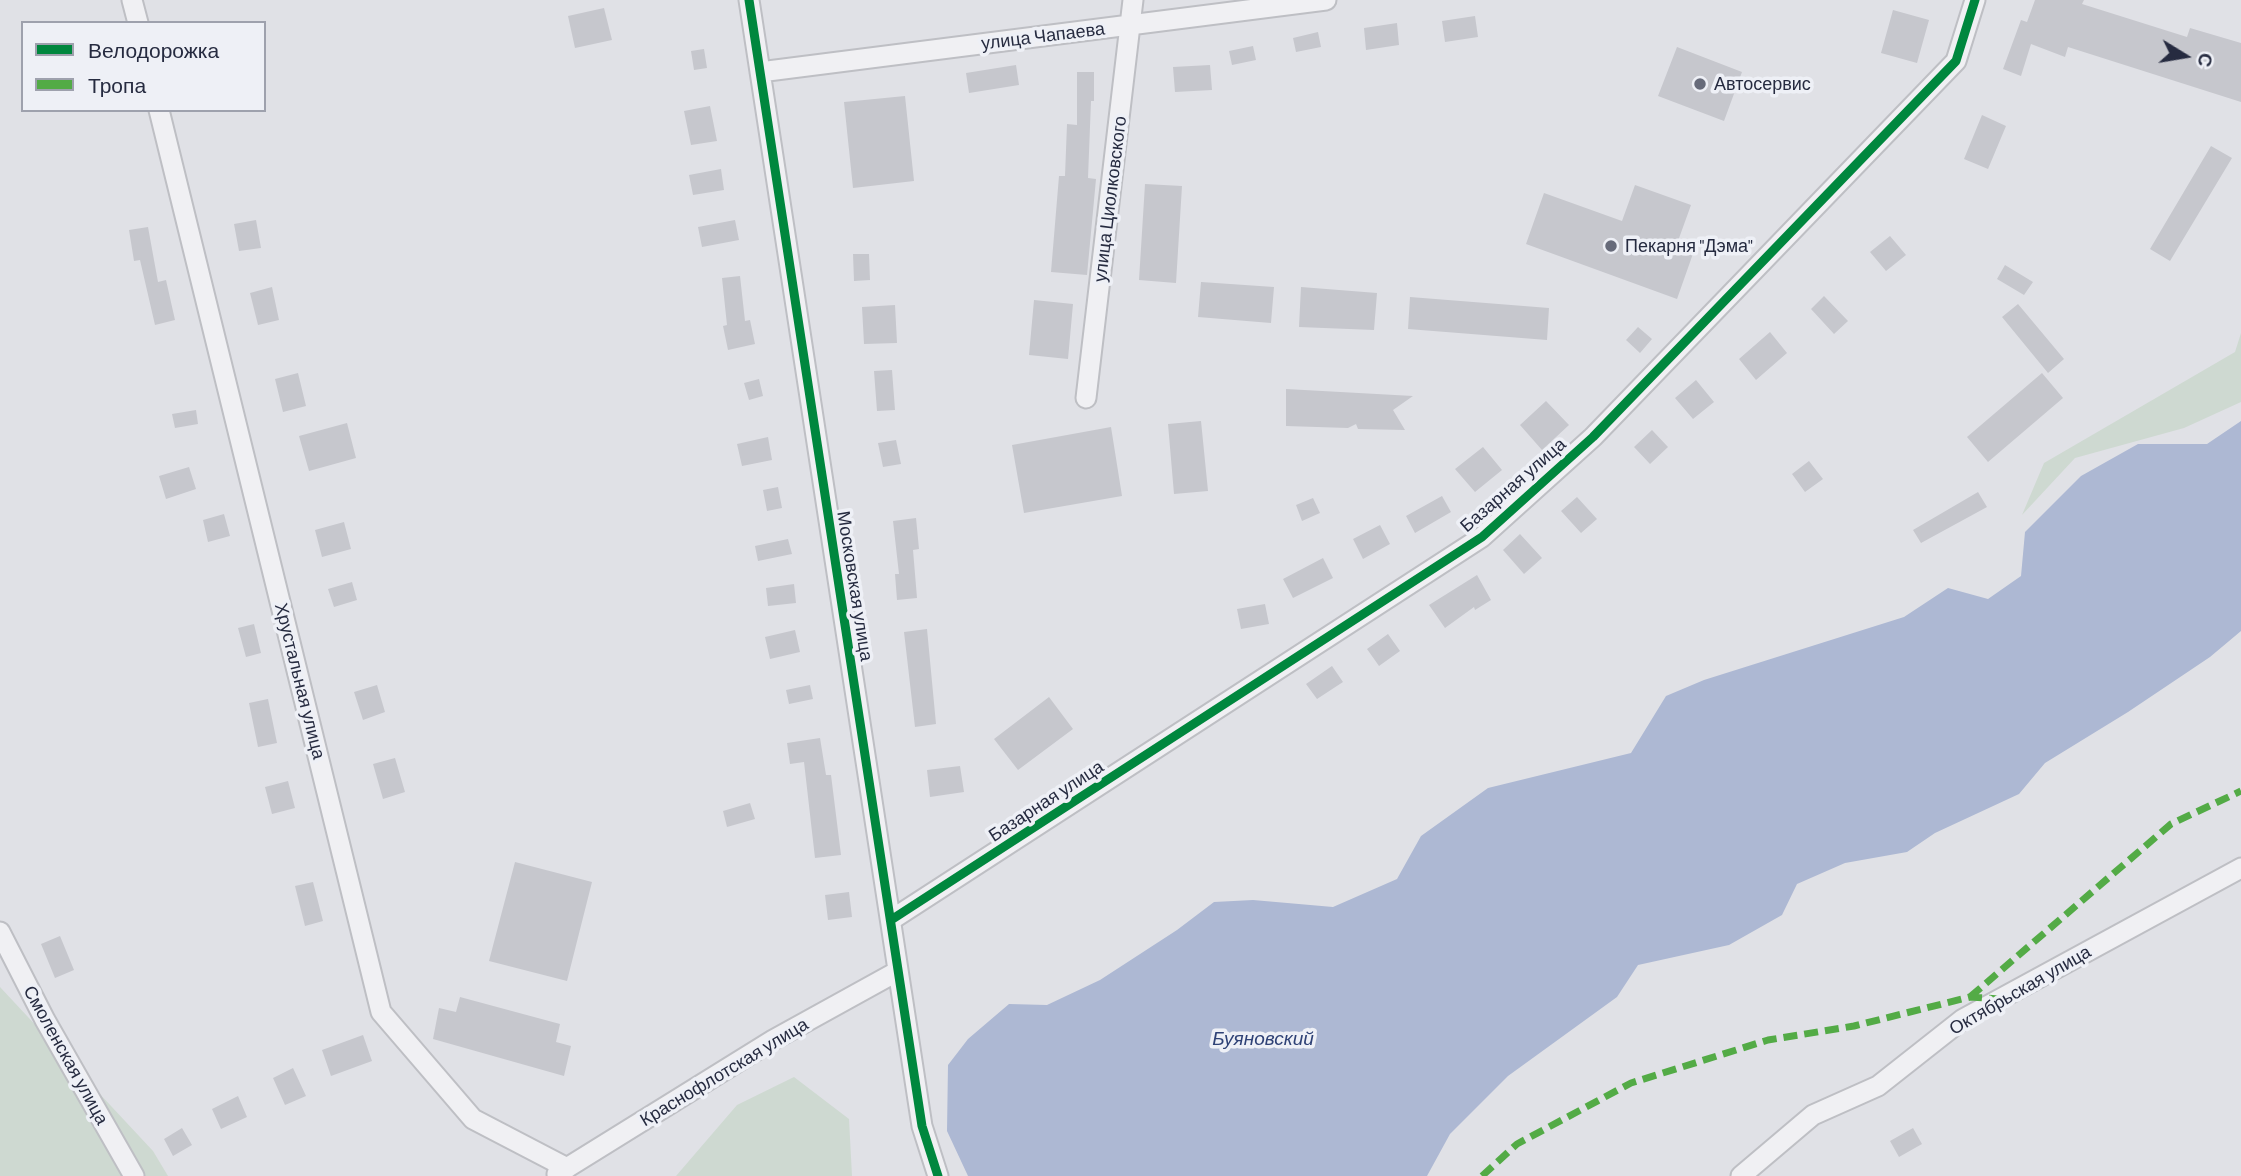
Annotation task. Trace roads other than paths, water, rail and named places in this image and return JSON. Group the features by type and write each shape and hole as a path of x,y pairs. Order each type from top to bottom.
{"street":[{"path":"132,0 137,21"},
{"name":"Московская улица","path":"749,0 922,1126 937,1176"},
{"name":"улица Циолковского","path":"1086,398 1133,0"},
{"name":"улица Чапаева","path":"760,72 1326,0"},
{"name":"Базарная улица","path":"891,920 1482,537 1592,437 1956,61 1975,0"},
{"name":"Хрустальная улица","path":"159,112 381,1012 473,1119 560,1172"},
{"name":"Октябрьская улица","path":"1741,1176 1813,1115 1878,1086 1963,1018 2241,869"},
{"name":"Смоленская улица","path":"0,932 45,1020 134,1176"},
{"name":"Краснофлотская улица","path":"560,1172 774,1040 898,971"}],"water":[{"name":"Буяновский","path":"2241,421 2241,631 2210,657 2045,763 2019,794 1935,833 1907,852 1845,863 1797,884 1782,915 1729,945 1638,965 1617,997 1508,1076 1450,1134 1427,1176 968,1176 947,1131 948,1065 968,1039 1009,1004 1047,1005 1100,980 1177,930 1214,902 1253,900 1333,907 1397,879 1421,836 1488,788 1631,753 1666,696 1704,680 1904,617 1948,588 1988,599 2021,576 2025,532 2081,476 2138,444 2207,444"}],"place":[{"name":"Автосервис","path":"1700,84"},
{"name":"Пекарня \"Дэма\"","path":"1611,246"}]}
